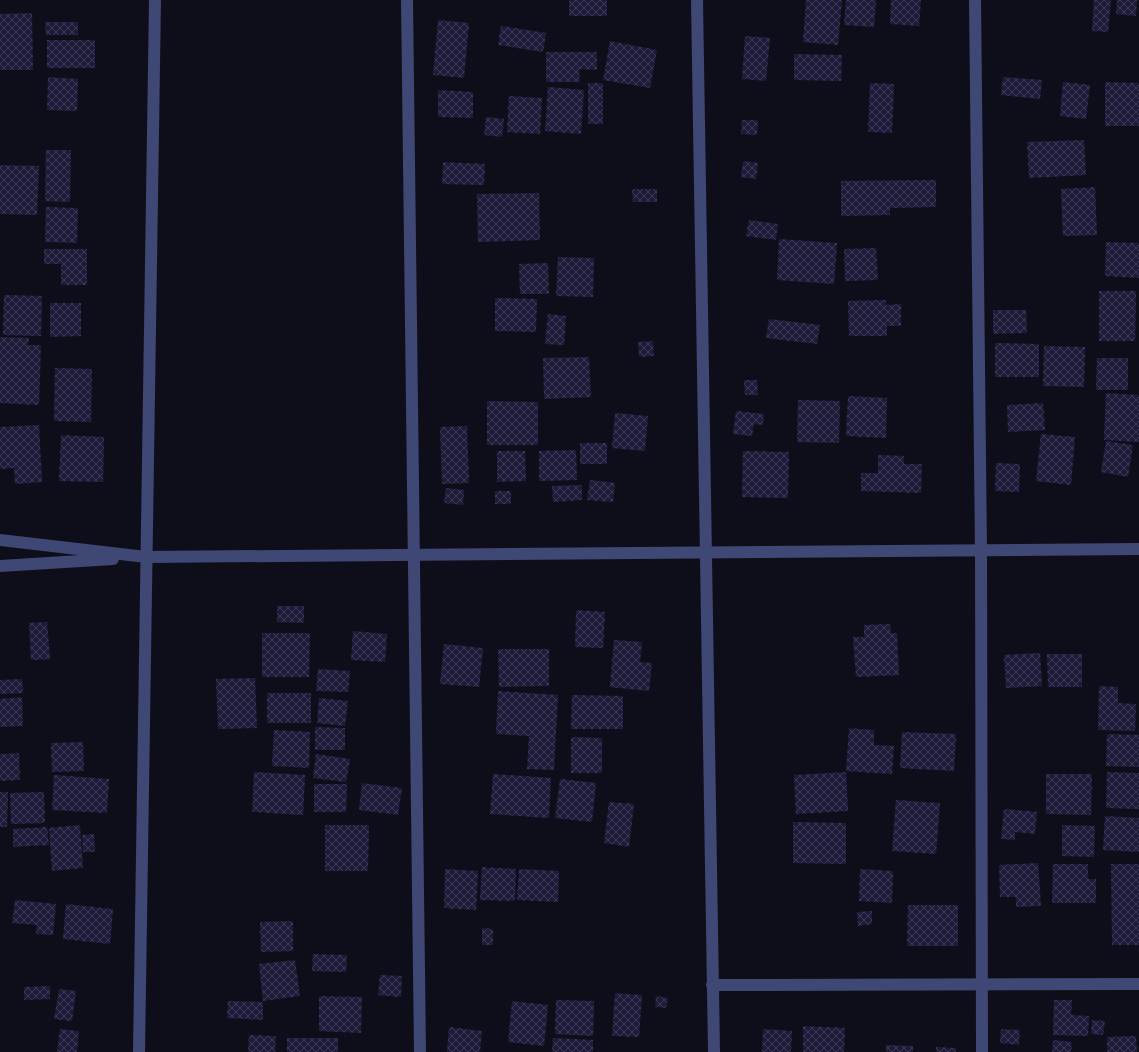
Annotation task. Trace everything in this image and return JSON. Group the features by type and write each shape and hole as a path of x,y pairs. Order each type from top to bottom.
{"street":[{"path":"139,1052 155,0"},
{"path":"407,0 420,1052"},
{"path":"697,0 714,1052"},
{"path":"975,0 981,550 982,1052"},
{"path":"0,540 146,557"},
{"path":"0,566 146,557 1139,549"},
{"path":"712,985 1139,984"}],"building":[{"path":"569,0 607,0 607,16 569,16"},
{"path":"806,0 842,0 838,45 803,42"},
{"path":"846,0 876,0 874,27 844,25"},
{"path":"891,0 921,0 919,26 890,24"},
{"path":"1094,0 1111,0 1108,32 1092,31"},
{"path":"1117,0 1137,0 1136,16 1116,14"},
{"path":"32,13 33,70 0,70 0,14"},
{"path":"438,20 469,23 464,78 433,75"},
{"path":"45,22 78,22 78,35 46,35"},
{"path":"501,26 546,33 543,52 498,45"},
{"path":"745,36 770,38 766,81 742,79"},
{"path":"47,40 95,40 95,68 47,68"},
{"path":"610,41 657,50 650,88 603,80"},
{"path":"546,52 597,52 597,70 579,69 580,82 546,82"},
{"path":"794,54 842,55 841,81 794,80"},
{"path":"48,77 78,79 77,111 47,110"},
{"path":"1003,77 1042,80 1040,99 1001,95"},
{"path":"1063,82 1090,85 1086,119 1060,116"},
{"path":"1105,82 1139,83 1139,126 1105,126"},
{"path":"588,83 603,83 603,124 588,124"},
{"path":"870,83 894,84 892,133 868,132"},
{"path":"548,87 584,90 581,134 545,131"},
{"path":"438,90 473,92 473,118 438,117"},
{"path":"509,96 542,98 540,134 507,132"},
{"path":"486,117 504,119 502,137 484,135"},
{"path":"742,120 758,120 757,135 741,134"},
{"path":"1084,140 1086,175 1029,178 1027,142"},
{"path":"46,150 71,150 70,202 45,201"},
{"path":"743,161 758,163 756,179 741,177"},
{"path":"443,162 485,164 484,185 442,184"},
{"path":"0,165 39,166 37,215 0,214"},
{"path":"936,180 936,207 890,208 890,215 841,216 841,181"},
{"path":"1095,187 1097,235 1063,236 1061,189"},
{"path":"632,189 657,189 657,202 633,202"},
{"path":"539,193 540,240 478,242 477,194"},
{"path":"46,207 78,208 77,243 45,242"},
{"path":"749,220 778,224 776,240 746,236"},
{"path":"779,239 837,243 834,284 777,280"},
{"path":"1106,242 1139,243 1139,278 1105,276"},
{"path":"876,248 878,280 845,281 844,249"},
{"path":"44,249 87,249 87,285 61,285 61,264 44,264"},
{"path":"558,257 594,258 593,297 556,296"},
{"path":"548,263 549,294 520,294 519,264"},
{"path":"1099,291 1136,291 1135,341 1099,341"},
{"path":"4,295 42,296 41,336 3,335"},
{"path":"495,298 537,299 536,332 495,331"},
{"path":"886,300 886,305 901,304 901,326 887,326 887,336 849,336 848,301"},
{"path":"50,303 81,303 81,336 50,337"},
{"path":"993,310 1026,310 1027,333 993,334"},
{"path":"548,314 566,316 564,345 545,344"},
{"path":"769,319 820,325 817,344 766,338"},
{"path":"0,337 29,338 28,345 41,345 39,405 0,403"},
{"path":"653,341 654,356 639,357 638,342"},
{"path":"995,343 1039,344 1039,377 995,377"},
{"path":"1044,346 1085,347 1084,387 1043,386"},
{"path":"589,357 591,397 544,399 543,358"},
{"path":"1097,358 1128,358 1128,390 1096,390"},
{"path":"55,368 92,369 91,422 54,421"},
{"path":"744,380 757,380 758,395 745,395"},
{"path":"1106,393 1139,395 1139,442 1104,440"},
{"path":"848,396 887,398 886,438 846,436"},
{"path":"798,400 840,401 839,443 797,442"},
{"path":"487,401 538,402 538,445 487,445"},
{"path":"1043,403 1045,430 1008,432 1007,405"},
{"path":"736,411 764,414 763,425 754,424 752,436 733,434"},
{"path":"615,413 648,416 645,451 612,448"},
{"path":"39,425 42,482 15,484 14,468 0,469 0,427"},
{"path":"467,426 469,483 442,484 440,427"},
{"path":"1041,434 1075,437 1071,485 1036,481"},
{"path":"61,435 104,437 103,482 59,481"},
{"path":"1106,441 1133,445 1128,477 1101,472"},
{"path":"580,443 607,443 607,464 580,464"},
{"path":"576,450 577,480 539,481 539,451"},
{"path":"497,451 525,451 526,481 497,482"},
{"path":"743,451 789,452 788,498 742,497"},
{"path":"878,455 904,456 904,464 922,464 921,493 861,491 861,473 878,473"},
{"path":"996,463 1020,464 1019,492 995,491"},
{"path":"590,480 615,483 613,502 587,500"},
{"path":"582,485 582,500 553,502 552,486"},
{"path":"446,488 464,490 463,505 444,503"},
{"path":"495,491 511,491 511,504 495,504"},
{"path":"277,606 304,606 304,623 277,622"},
{"path":"576,610 605,612 603,648 575,647"},
{"path":"47,622 50,659 31,660 29,623"},
{"path":"890,624 891,633 897,633 899,675 856,677 853,637 864,637 864,625"},
{"path":"353,631 387,634 385,662 351,660"},
{"path":"262,633 310,633 309,677 262,677"},
{"path":"614,640 642,642 640,662 652,663 649,691 610,687"},
{"path":"444,644 483,648 479,687 440,684"},
{"path":"498,649 549,649 549,686 499,687"},
{"path":"1040,653 1042,686 1006,688 1004,655"},
{"path":"1047,654 1082,654 1082,687 1048,687"},
{"path":"318,669 350,671 348,692 316,691"},
{"path":"255,678 257,728 218,729 216,679"},
{"path":"22,679 23,693 0,694 0,680"},
{"path":"1099,686 1118,687 1118,703 1136,704 1135,731 1098,730"},
{"path":"498,691 558,695 554,770 527,769 529,736 496,734"},
{"path":"267,693 311,693 311,723 267,723"},
{"path":"572,695 623,696 623,729 571,729"},
{"path":"22,697 23,726 0,727 0,699"},
{"path":"319,698 348,701 345,726 317,723"},
{"path":"315,727 345,728 345,750 315,750"},
{"path":"849,728 874,730 874,745 894,746 892,774 846,771"},
{"path":"274,730 310,732 309,768 272,766"},
{"path":"902,732 956,734 954,771 900,768"},
{"path":"1107,734 1139,735 1139,767 1106,766"},
{"path":"571,737 602,738 602,773 571,773"},
{"path":"83,742 84,771 52,772 51,743"},
{"path":"19,753 20,780 0,781 0,754"},
{"path":"316,754 350,759 346,782 313,778"},
{"path":"254,772 305,775 303,815 252,812"},
{"path":"846,772 848,811 796,814 794,775"},
{"path":"1107,772 1139,773 1139,809 1106,808"},
{"path":"493,774 551,778 549,818 490,814"},
{"path":"1046,774 1092,774 1091,815 1046,814"},
{"path":"54,775 109,779 107,813 52,810"},
{"path":"560,779 596,783 592,822 555,818"},
{"path":"362,783 402,788 398,815 359,810"},
{"path":"314,784 347,784 346,812 314,812"},
{"path":"0,792 8,792 7,827 0,827"},
{"path":"44,792 45,823 11,824 10,793"},
{"path":"896,800 940,803 936,854 892,851"},
{"path":"609,802 634,804 629,847 604,843"},
{"path":"1004,809 1037,812 1035,834 1015,832 1015,840 1001,839"},
{"path":"1105,816 1139,818 1139,852 1103,850"},
{"path":"793,822 846,823 846,864 793,863"},
{"path":"80,825 83,868 52,871 49,828"},
{"path":"325,825 369,825 368,871 325,871"},
{"path":"1062,825 1095,826 1094,857 1062,856"},
{"path":"47,827 49,845 13,847 13,829"},
{"path":"94,834 95,852 83,852 82,835"},
{"path":"1038,863 1041,906 1016,907 1016,897 1000,897 999,865"},
{"path":"1053,864 1088,864 1088,879 1096,879 1096,903 1052,903"},
{"path":"1111,864 1139,864 1139,945 1112,945"},
{"path":"482,867 516,869 515,901 480,900"},
{"path":"445,869 478,871 476,910 444,908"},
{"path":"519,869 559,871 558,902 517,900"},
{"path":"860,869 893,871 892,903 859,901"},
{"path":"15,900 56,904 53,935 36,934 37,925 12,923"},
{"path":"66,904 113,909 110,944 63,939"},
{"path":"908,905 958,905 958,946 907,946"},
{"path":"872,911 872,924 858,926 857,912"},
{"path":"293,921 293,951 261,952 260,922"},
{"path":"482,928 493,929 493,945 482,945"},
{"path":"313,954 347,955 346,972 312,971"},
{"path":"295,960 300,996 263,1001 259,964"},
{"path":"380,975 402,976 401,997 378,995"},
{"path":"50,986 50,999 24,1000 24,987"},
{"path":"59,989 76,991 72,1021 54,1019"},
{"path":"615,993 642,995 639,1037 612,1036"},
{"path":"319,996 362,997 361,1033 319,1031"},
{"path":"656,996 668,998 666,1008 655,1007"},
{"path":"556,1000 594,1001 593,1036 555,1034"},
{"path":"1054,1000 1072,1000 1071,1015 1089,1016 1088,1036 1053,1035"},
{"path":"228,1001 263,1002 263,1020 227,1018"},
{"path":"512,1001 548,1005 544,1046 508,1042"},
{"path":"1092,1020 1105,1021 1103,1035 1091,1034"},
{"path":"803,1026 845,1028 844,1052 803,1052"},
{"path":"449,1027 482,1031 480,1052 447,1052"},
{"path":"60,1029 79,1031 77,1052 57,1052"},
{"path":"763,1029 792,1031 791,1052 762,1052"},
{"path":"1001,1029 1020,1030 1019,1045 1000,1043"},
{"path":"249,1035 276,1036 275,1052 248,1052"},
{"path":"1136,1036 1137,1052 1107,1052 1107,1037"},
{"path":"287,1038 338,1038 338,1052 287,1052"},
{"path":"553,1038 593,1040 593,1052 552,1052"},
{"path":"1053,1040 1072,1042 1071,1052 1052,1052"},
{"path":"886,1045 913,1046 913,1052 886,1052"},
{"path":"936,1047 956,1048 956,1052 936,1052"}]}
